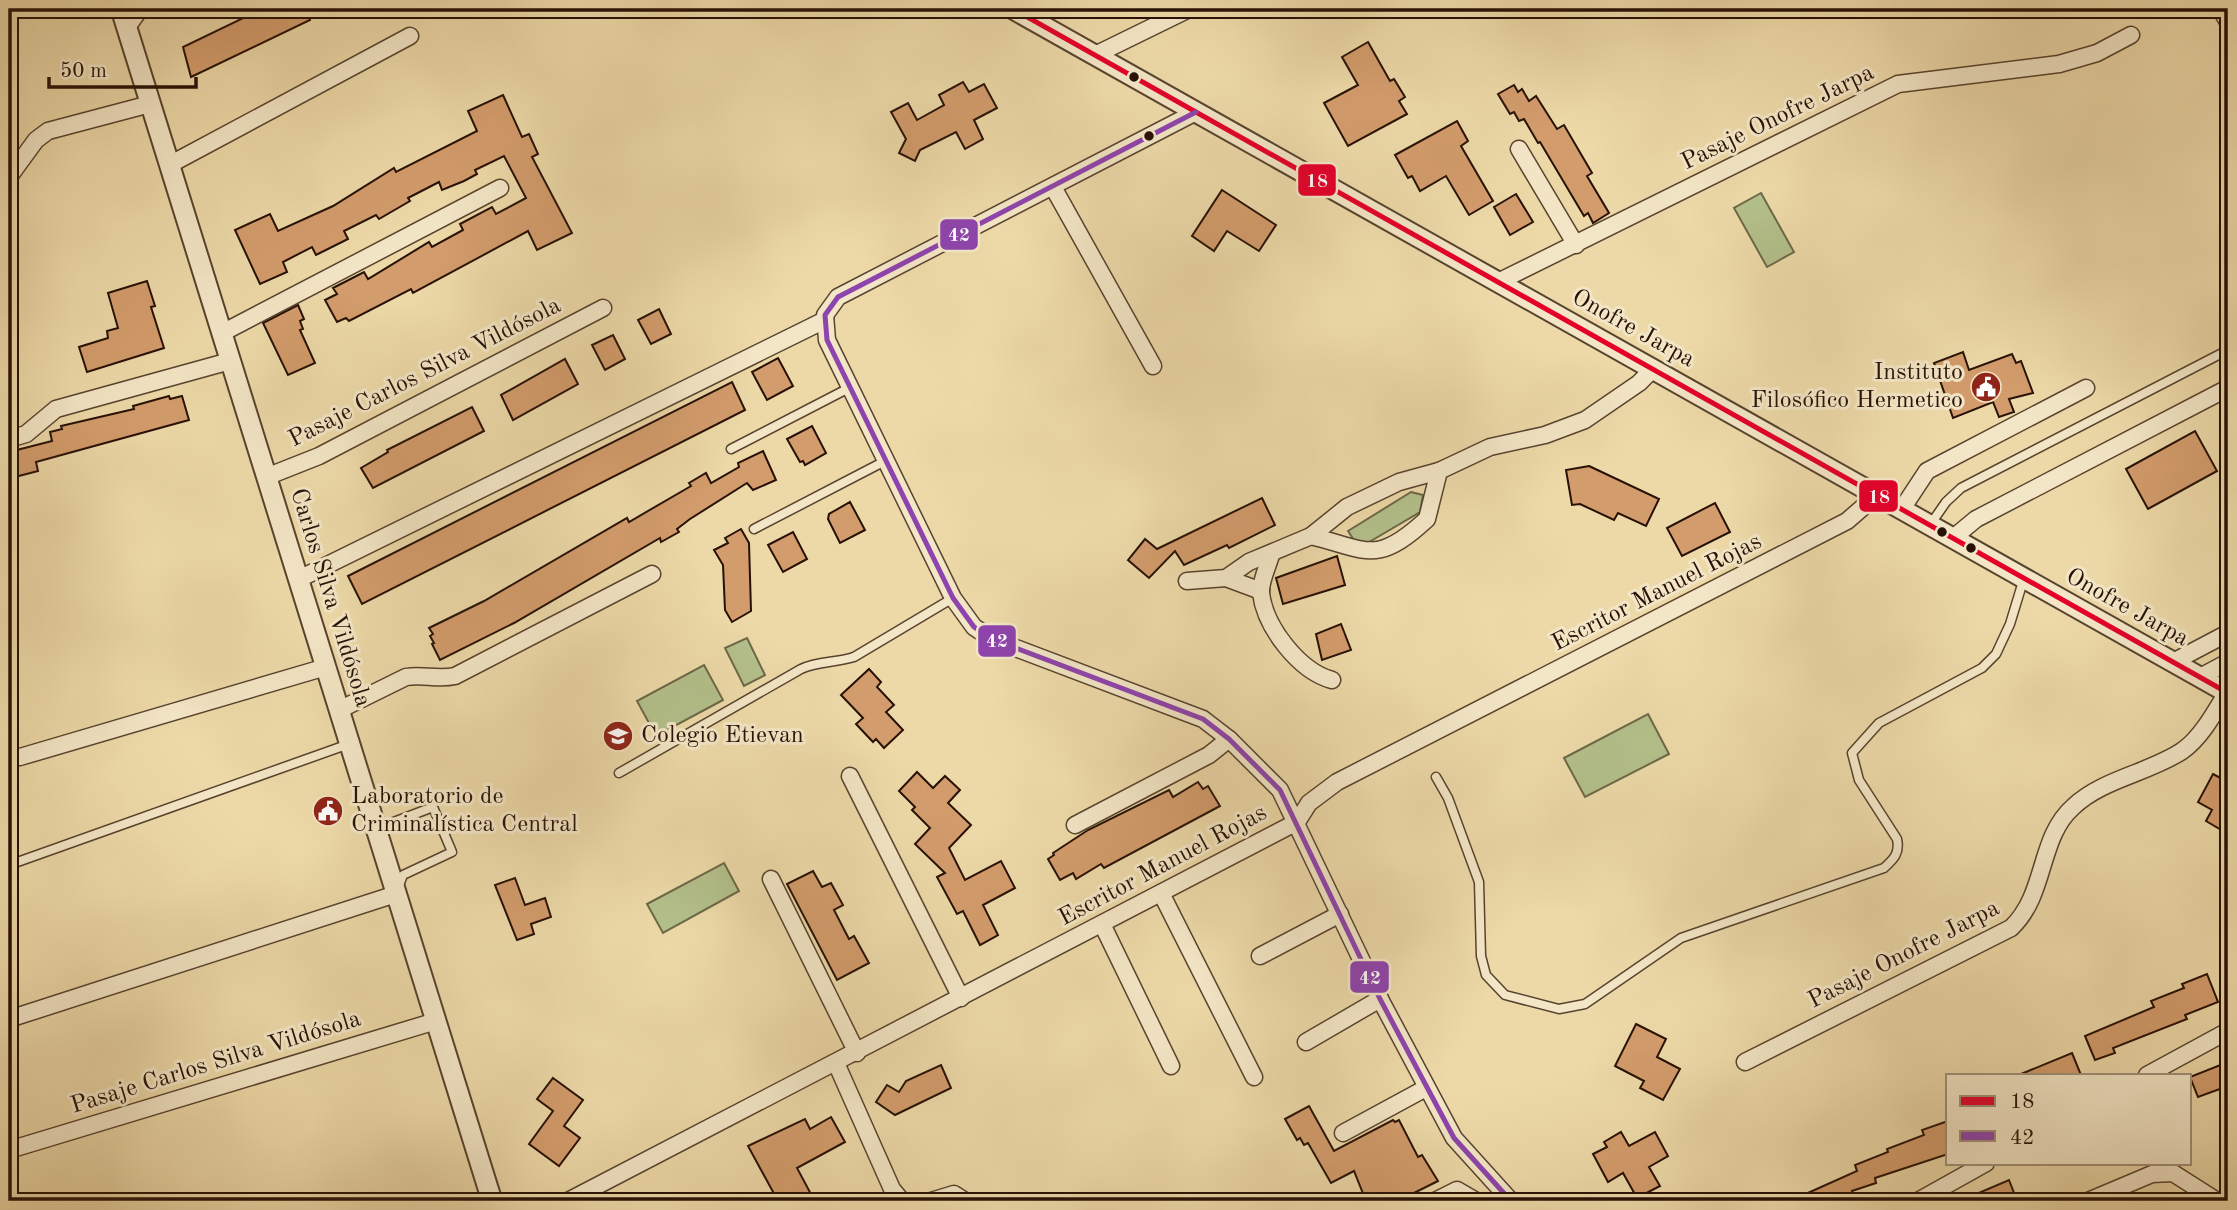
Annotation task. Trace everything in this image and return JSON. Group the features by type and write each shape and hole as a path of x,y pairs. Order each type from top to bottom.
{"street":[{"name":"Carlos Silva Vildósola","path":"121,9 436,1021 489,1200"},
{"name":"Onofre Jarpa","path":"1013,9 2228,692"},
{"path":"1096,55 1189,9"},
{"name":"Pasaje Onofre Jarpa","path":"1498,282 1898,84 2059,64 2097,53 2131,35"},
{"path":"169,165 410,36"},
{"path":"9,177 36,140 48,131 150,104"},
{"path":"299,579 825,317 838,297 1196,112"},
{"path":"1520,149 1576,245"},
{"path":"1053,187 1153,366"},
{"path":"222,333 500,188"},
{"name":"Pasaje Carlos Silva Vildósola","path":"266,477 319,456 603,308"},
{"path":"825,317 827,340 849,388 953,598 974,626 992,639 1193,713 1229,739 1280,790 1380,999 1426,1088 1454,1138 1506,1200"},
{"path":"9,439 32,430 56,409 230,361"},
{"path":"1226,578 1248,562 1271,555 1311,536 1348,507 1399,482 1440,471 1490,447 1545,435 1585,420 1639,383 1653,369"},
{"path":"1902,509 1927,471 2085,388"},
{"path":"1953,538 1976,519 2228,388"},
{"path":"1311,536 1368,553 1382,550 1427,520 1440,471"},
{"name":"Escritor Manuel Rojas","path":"568,1201 1297,822 1309,803 1337,782 1847,521 1877,495"},
{"path":"1271,555 1261,591 1269,616 1295,656 1320,677 1332,680"},
{"path":"339,710 406,677 418,674 437,680 455,676 652,574"},
{"path":"1187,581 1226,578 1261,591"},
{"path":"2173,662 2228,634"},
{"path":"2200,677 2228,662"},
{"path":"9,757 20,757 326,667"},
{"name":"Pasaje Onofre Jarpa","path":"1745,1062 2011,928 2032,903 2056,828 2073,806 2183,750 2207,724 2228,692"},
{"path":"1075,825 1209,755 1229,739"},
{"path":"850,776 961,998"},
{"path":"771,879 857,1053"},
{"path":"1161,893 1254,1077"},
{"path":"9,1019 396,894"},
{"path":"1260,956 1339,914"},
{"path":"1102,924 1171,1066"},
{"path":"1306,1042 1380,999"},
{"name":"Pasaje Carlos Silva Vildósola","path":"9,1150 436,1021"},
{"path":"2149,1074 2228,1031"},
{"path":"836,1063 892,1189 902,1201"},
{"path":"1343,1133 1426,1088"},
{"path":"1918,1201 1984,1164"},
{"path":"2088,1201 2152,1174 2173,1173 2217,1201"},
{"path":"1435,1201 1457,1190 1476,1201"},
{"path":"931,1201 954,1194 965,1201"}],"lane":[{"path":"128,33 145,9"},
{"path":"2216,9 2228,30"},
{"path":"1930,525 1946,502 1961,488 2228,350"},
{"path":"731,449 849,388"},
{"path":"754,529 885,461"},
{"path":"1436,777 1448,798 1479,882 1481,956 1486,975 1505,995 1517,1000 1559,1009 1585,1004 1681,938 1884,868 1899,849 1897,839 1859,780 1852,752 1879,723 1982,668 1996,654 2010,624 2024,578"},
{"path":"619,773 801,669 816,662 836,662 854,657 953,598"},
{"path":"9,865 350,743"},
{"path":"376,829 433,807 452,852 403,875 396,894"}],"green space":[{"path":"1761,193 1794,252 1767,267 1734,208"},
{"path":"1411,492 1423,495 1420,512 1359,548 1348,531"},
{"path":"747,638 765,675 744,686 725,648"},
{"path":"704,665 723,700 656,736 637,701"},
{"path":"1648,714 1669,754 1585,797 1564,758"},
{"path":"724,863 739,891 663,933 647,904"}],"building":[{"path":"262,9 305,9 310,20 191,77 183,47"},
{"path":"1368,42 1390,81 1394,79 1405,97 1399,101 1407,114 1348,146 1324,103 1358,85 1342,57"},
{"path":"963,82 969,92 984,84 997,108 974,120 983,139 965,149 956,132 920,150 915,161 899,153 906,139 891,112 908,103 917,120 944,105 939,95"},
{"path":"1514,85 1518,92 1522,89 1529,101 1536,96 1557,129 1564,125 1592,173 1587,176 1609,213 1593,223 1588,213 1584,216 1524,119 1519,121 1514,112 1510,114 1498,94"},
{"path":"503,95 522,137 529,134 538,154 532,157 572,233 537,250 528,231 413,293 411,289 349,321 346,318 337,322 325,300 337,294 333,288 364,272 368,279 429,242 432,247 463,230 460,224 492,207 496,214 526,198 504,156 475,170 477,174 464,181 442,190 439,182 408,198 410,201 379,219 376,215 344,231 348,239 316,255 312,247 283,262 287,272 260,284 235,230 270,214 278,231 333,206 394,168 396,172 477,131 468,111"},
{"path":"1457,121 1468,141 1461,146 1493,201 1469,215 1446,176 1420,191 1412,176 1408,178 1395,155"},
{"path":"1222,190 1276,225 1259,251 1227,231 1214,251 1192,236"},
{"path":"1516,194 1533,222 1510,235 1494,207"},
{"path":"147,281 155,306 151,307 164,348 87,372 79,347 108,338 107,331 118,328 108,293"},
{"path":"298,305 304,319 300,321 303,329 300,330 315,363 288,375 263,323"},
{"path":"659,309 671,334 651,344 638,320"},
{"path":"613,335 625,359 605,370 592,345"},
{"name":"Instituto Filosófico Hermetico","path":"1963,352 1969,370 2012,354 2016,363 2021,361 2033,393 2009,399 2014,412 1999,417 1993,402 1953,418 1934,363"},
{"path":"778,358 793,386 767,400 752,372"},
{"path":"565,359 578,384 513,420 501,395"},
{"path":"732,382 745,410 362,604 348,576"},
{"path":"169,396 170,399 182,396 189,420 36,462 38,471 15,477 9,452 52,441 50,432 62,429 61,426 134,409 133,406"},
{"path":"472,407 484,431 373,488 361,468 388,452 387,450"},
{"path":"812,426 826,453 805,465 803,461 800,462 787,439"},
{"path":"2195,431 2217,471 2148,509 2126,469"},
{"path":"763,451 776,480 753,490 747,483 690,519 677,529 679,532 661,542 660,538 514,623 440,660 432,644 434,643 430,636 433,634 429,628 484,601 627,518 629,522 691,486 689,483 706,473 711,483 739,467 738,463"},
{"path":"1589,466 1659,499 1646,526 1618,513 1614,520 1580,504 1572,505 1566,470"},
{"path":"1262,498 1275,525 1229,548 1227,545 1184,565 1175,551 1149,578 1128,560 1145,539 1157,549"},
{"path":"850,502 865,530 840,543 828,519 829,514"},
{"path":"1715,503 1730,532 1682,556 1667,528"},
{"path":"741,529 749,543 751,611 732,622 725,610 723,565 714,550 728,543 725,538"},
{"path":"793,532 807,559 783,572 768,545"},
{"path":"1337,556 1345,585 1283,604 1276,578"},
{"path":"1341,624 1351,650 1322,660 1316,634"},
{"path":"869,669 881,682 877,687 894,705 886,712 903,730 884,748 876,739 873,742 856,724 863,718 841,695"},
{"path":"917,772 933,788 945,776 960,790 948,803 971,825 949,848 965,880 1001,861 1015,888 983,905 998,935 980,945 963,911 957,914 937,877 945,873 915,844 930,828 912,810 915,807 899,791"},
{"path":"2213,774 2228,782 2228,834 2206,821 2212,810 2198,802"},
{"path":"1198,782 1203,789 1208,786 1220,806 1104,868 1101,864 1076,879 1073,873 1060,880 1048,859 1053,853 1088,830 1169,790 1173,797"},
{"path":"813,871 822,887 831,883 843,905 834,910 849,939 854,936 869,963 837,980 787,884"},
{"path":"515,878 525,905 545,898 551,917 531,924 534,934 517,940 495,885"},
{"path":"2207,974 2218,1002 2185,1015 2187,1019 2113,1048 2115,1053 2095,1060 2085,1036 2154,1007 2151,1001 2184,988 2182,984"},
{"path":"1636,1024 1666,1039 1657,1057 1680,1069 1663,1100 1640,1088 1644,1081 1615,1066"},
{"path":"2072,1053 2081,1074 2021,1074"},
{"path":"2228,1062 2228,1086 2198,1097 2192,1076"},
{"path":"941,1065 951,1088 895,1115 876,1102 887,1085 899,1092 906,1081"},
{"path":"553,1078 583,1100 564,1126 580,1138 559,1166 529,1144 553,1111 537,1099"},
{"path":"1309,1106 1334,1151 1393,1120 1399,1120 1418,1157 1422,1155 1438,1181 1398,1201 1366,1201 1354,1171 1331,1183 1308,1143 1304,1145 1300,1138 1297,1140 1285,1119"},
{"path":"831,1117 845,1142 797,1168 812,1196 802,1201 778,1201 748,1146 805,1119 810,1129"},
{"path":"1946,1122 1946,1155 1875,1178 1876,1183 1852,1191 1854,1197 1843,1201 1790,1201 1857,1171 1855,1165 1888,1152 1887,1149 1924,1135 1922,1130"},
{"path":"1621,1132 1629,1146 1655,1132 1668,1156 1649,1167 1660,1186 1637,1198 1623,1173 1608,1182 1593,1154 1607,1147 1604,1142"},
{"path":"2009,1180 2016,1198 2008,1201 1960,1201"}],"transit line":[{"name":"18","path":"1013,9 2228,693"},
{"name":"42","path":"1196,112 838,297 825,315 827,340 953,598 974,627 992,639 1203,719 1229,739 1280,790 1380,999 1454,1138 1511,1201"}],"place":[{"name":"Instituto Filosófico Hermetico","path":"1986,387"},
{"name":"Colegio Etievan","path":"618,736"},
{"name":"Laboratorio de Criminalística Central","path":"328,811"}]}
